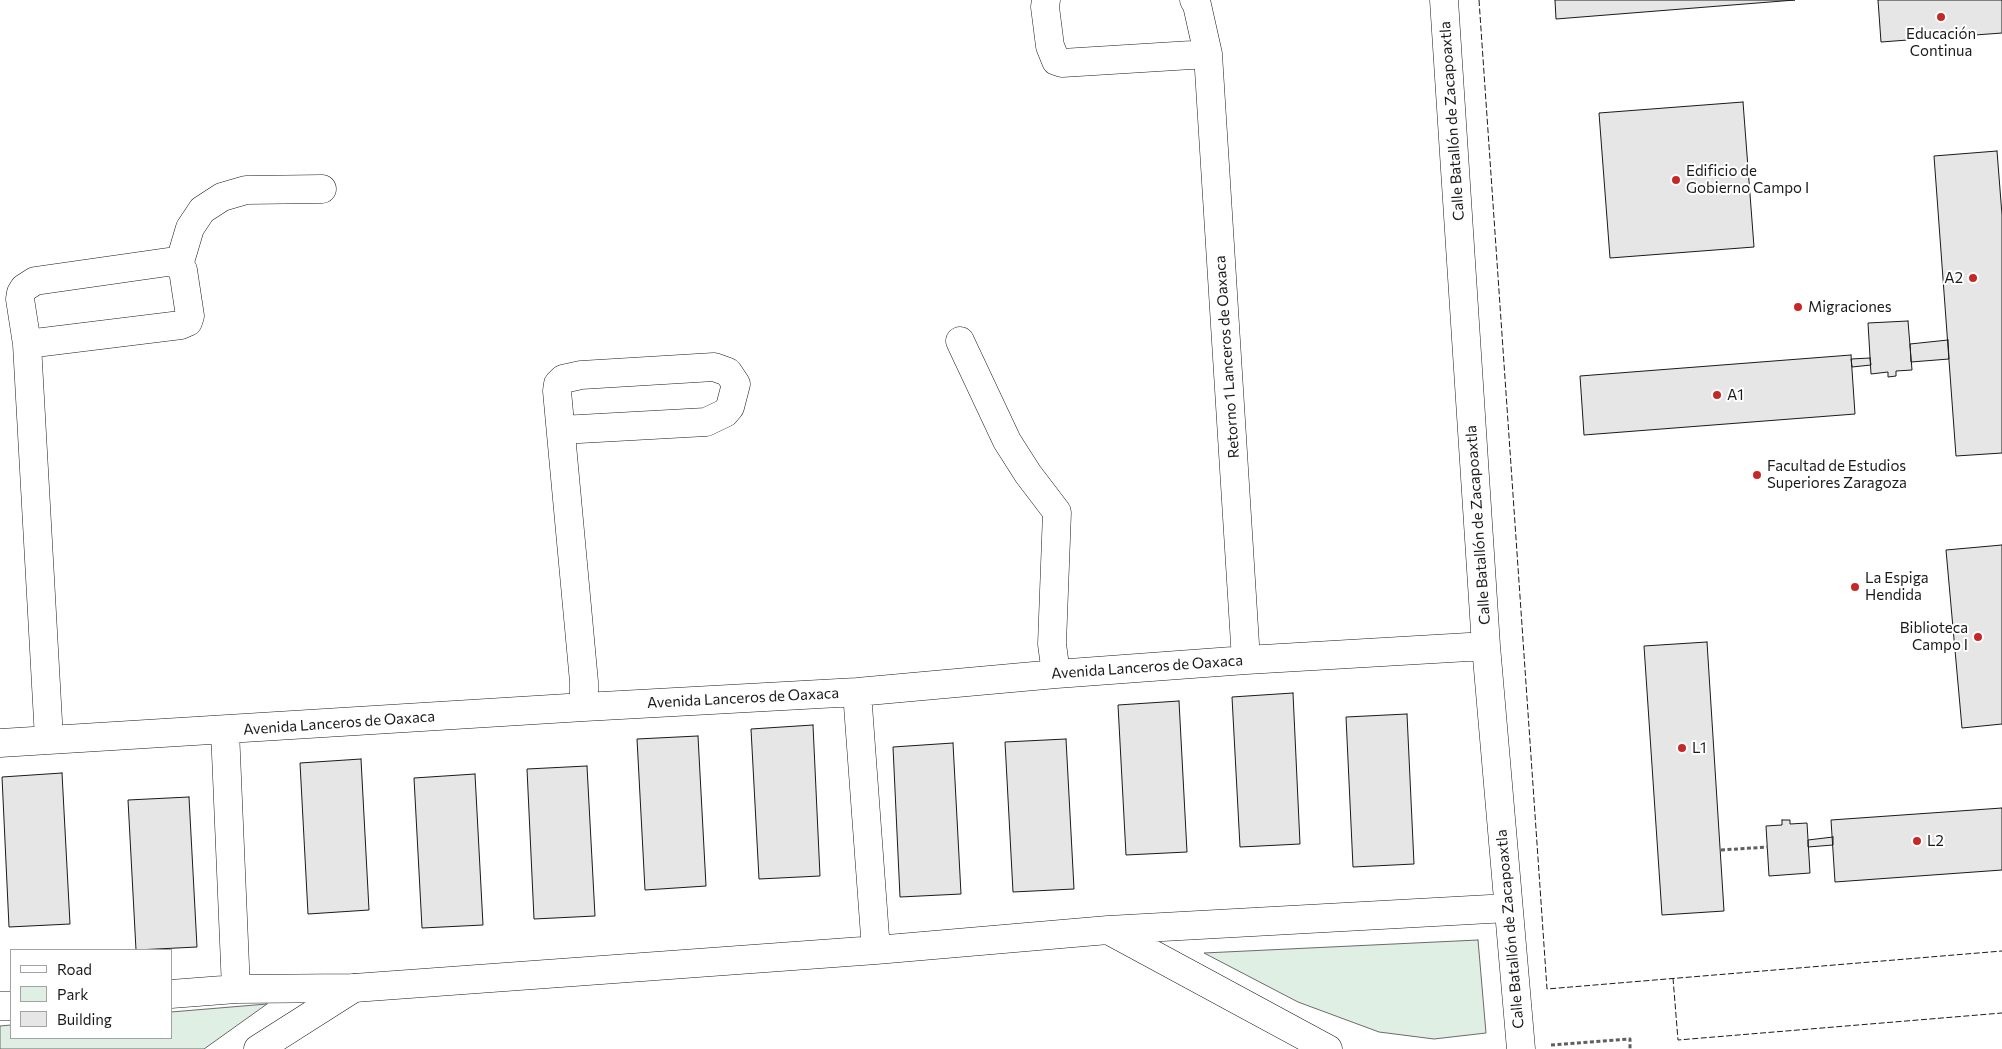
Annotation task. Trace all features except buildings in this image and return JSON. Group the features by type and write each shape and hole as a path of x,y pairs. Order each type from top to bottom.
{"street":[{"path":"1046,0 1045,7 1050,46 1056,61 1062,63 1208,54"},
{"name":"Retorno 1 Lanceros de Oaxaca","path":"1194,0 1197,5 1208,54 1246,660"},
{"name":"Calle Batallón de Zacapoaxtla","path":"1444,0 1486,646 1521,1049"},
{"path":"26,344 174,327 188,322 189,310 185,276 179,265 190,228 202,210 222,197 246,190 322,188"},
{"path":"49,739 26,344 20,299 21,293 29,284 35,281 168,262 179,265"},
{"path":"960,341 1007,441 1028,474 1057,512 1052,644 1056,674"},
{"path":"561,430 706,422 725,414 730,407 736,384 728,372 714,367 571,376 563,379 558,384 557,391 584,682 584,706"},
{"name":"Avenida Lanceros de Oaxaca","path":"0,743 584,706 857,692 1056,674 1246,660 1486,646"},
{"path":"857,692 876,950"},
{"path":"225,730 236,989"},
{"path":"172,994 236,989 354,988 876,950 1108,930 1508,908"},
{"path":"1108,930 1328,1049"},
{"path":"258,1049 354,988"}],"path":[{"path":"1721,850 1768,847"},
{"path":"1550,1049 1550,1045 1630,1039 1630,1049"}],"green space":[{"path":"1478,940 1486,1033 1434,1039 1379,1032 1298,1002 1204,953"},
{"path":"267,1004 204,1049 0,1049 0,1026 10,1025 10,1039 172,1039 172,1012"}],"fence":[{"path":"1479,0 1547,989 2002,951"},
{"path":"1673,978 1678,1040 2002,1013"}],"place":[{"name":"Educación Continua","path":"1941,17"},
{"name":"Edificio de Gobierno Campo I","path":"1676,180"},
{"name":"A2","path":"1973,278"},
{"name":"Migraciones","path":"1798,307"},
{"name":"A1","path":"1717,395"},
{"name":"Facultad de Estudios Superiores Zaragoza","path":"1757,475"},
{"name":"La Espiga Hendida","path":"1855,587"},
{"name":"Biblioteca Campo I","path":"1978,637"},
{"name":"L1","path":"1682,748"},
{"name":"L2","path":"1917,841"}]}
